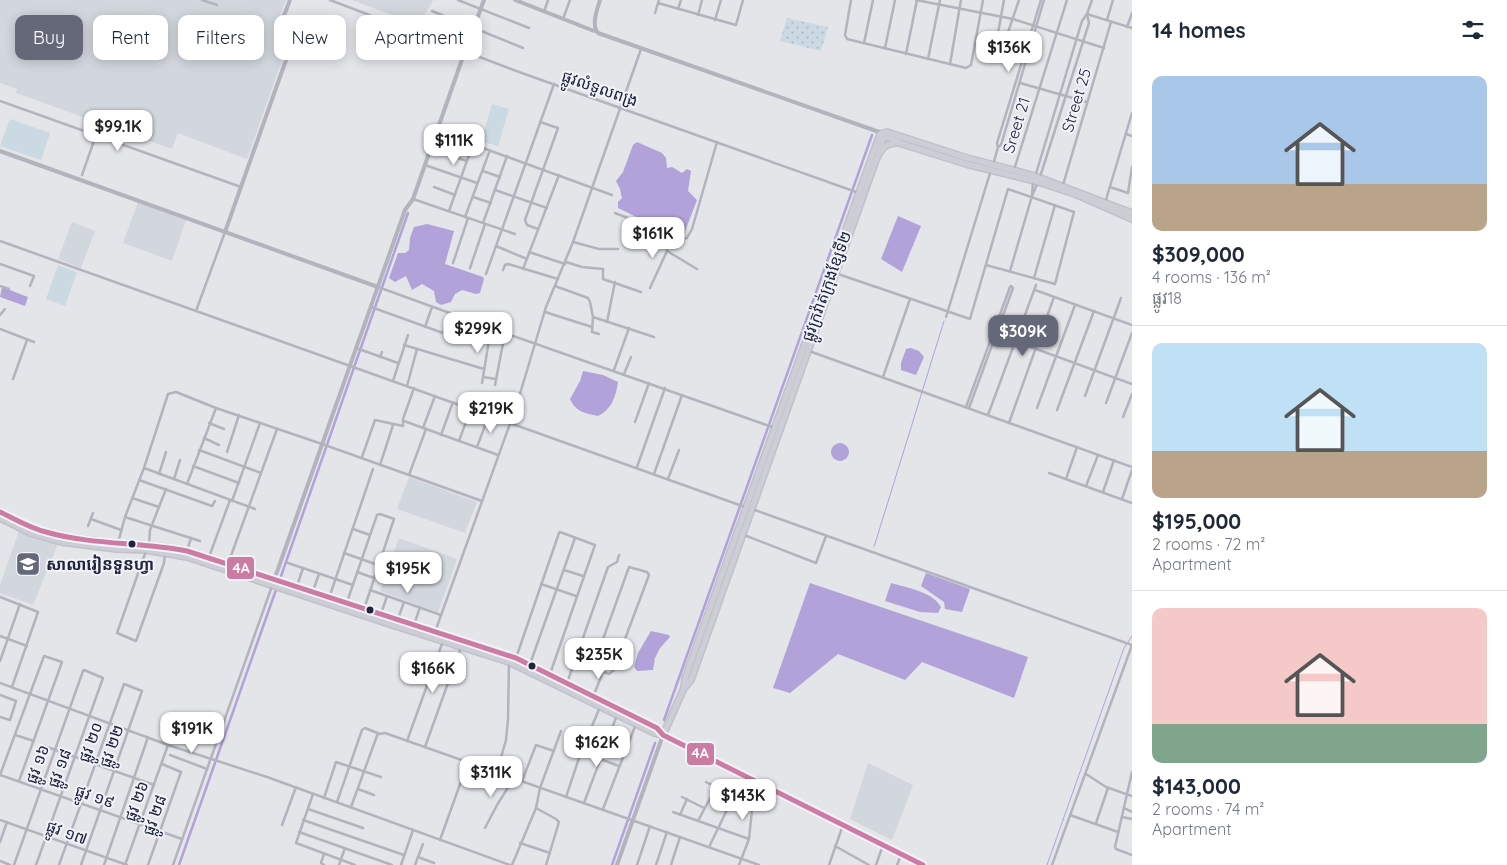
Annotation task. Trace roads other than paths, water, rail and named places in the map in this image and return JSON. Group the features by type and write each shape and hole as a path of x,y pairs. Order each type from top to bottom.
{"main road":[{"name":"ផ្លូវក្រវ៉ាត់ក្រុងខ្សែទី២","path":"663,735 684,688 745,507 834,273 878,138 887,132 992,167 1063,185 1132,218"},
{"path":"876,160 883,135 905,145"},
{"name":"ផ្លូវក្រវ៉ាត់ក្រុងខ្សែទី២","path":"859,193 881,151 887,145 896,143 966,164 1014,170 1132,213"},
{"name":"ផ្លូវក្រវ៉ាត់ក្រុងខ្សែទី២","path":"684,688 691,680 742,534 745,507"},
{"path":"0,512 26,528"},
{"path":"0,518 67,544 148,547 187,551 228,564 277,584 297,587 313,592 328,600 398,620 434,636"},
{"path":"166,550 328,600 443,639 530,664 657,728 663,735"},
{"path":"443,639 461,647 512,659 618,715 654,733 663,735 924,865"}],"street":[{"path":"202,0 217,5"},
{"path":"196,311 292,43 292,36 279,29 290,0"},
{"name":"ផ្លូវលំទួលពង្រ","path":"330,0 370,15"},
{"path":"458,0 530,28"},
{"path":"479,15 484,0"},
{"path":"515,0 526,2 544,12 594,31 596,30"},
{"path":"544,12 548,0"},
{"path":"563,19 570,0"},
{"path":"600,0 594,24 596,30 602,35 883,135"},
{"path":"678,10 681,0"},
{"path":"698,15 702,0"},
{"path":"715,20 721,0"},
{"path":"655,13 658,2 678,10 736,25 743,0"},
{"path":"851,0 845,37 966,68 971,65 983,0"},
{"path":"864,43 873,0"},
{"path":"885,48 895,0"},
{"path":"906,54 916,0 1013,19 1104,48"},
{"path":"928,59 940,0"},
{"path":"950,64 962,0"},
{"path":"1004,0 996,46 1003,49 1019,0"},
{"path":"946,317 998,147 997,143 1043,0"},
{"name":"Sreet 21","path":"1014,170 1067,0"},
{"path":"1037,179 1082,21 1087,14 1092,0"},
{"path":"1106,20 1113,0"},
{"path":"432,11 442,15"},
{"path":"1128,27 1132,13"},
{"path":"1087,14 1132,28"},
{"path":"1010,272 1032,196 1031,193 1067,96 1089,23 1087,14"},
{"name":"Street 25","path":"1063,185 1112,22"},
{"path":"482,31 523,48"},
{"path":"434,636 510,422 545,312 573,242 641,49"},
{"name":"ផ្លូវលំទួលពង្រ","path":"482,56 859,193"},
{"path":"173,865 277,584 357,349 381,287 405,210 413,199 461,60"},
{"path":"1018,82 1087,102"},
{"path":"486,274 554,84"},
{"path":"0,101 242,187"},
{"path":"1104,204 1132,113"},
{"path":"538,229 525,222 558,128 540,122"},
{"path":"436,131 612,195"},
{"path":"1126,134 1132,136"},
{"path":"82,175 96,135"},
{"path":"615,213 641,223 645,228 670,236 682,239 689,235 717,142"},
{"path":"449,211 473,144"},
{"path":"453,262 466,217 490,150"},
{"path":"0,151 535,344 776,428"},
{"path":"445,154 467,161"},
{"path":"470,268 508,156"},
{"path":"425,165 478,183"},
{"path":"1110,187 1128,193 1132,167"},
{"path":"482,171 500,177"},
{"path":"523,269 559,175"},
{"path":"434,187 455,195"},
{"path":"834,273 970,319 1008,189 1074,212 1055,284 986,265"},
{"path":"495,190 547,208"},
{"path":"473,196 491,203"},
{"path":"413,199 515,234"},
{"path":"1034,278 1055,204"},
{"path":"650,288 667,250 670,236"},
{"path":"0,241 1131,644 1052,865"},
{"path":"573,242 599,249 618,249"},
{"path":"496,246 527,259"},
{"path":"667,250 697,270"},
{"path":"529,252 565,263 603,269 603,279 641,292"},
{"path":"0,264 34,276 30,286"},
{"path":"503,270 506,264 558,279"},
{"path":"607,322 615,282"},
{"path":"988,415 1036,285"},
{"path":"0,286 9,289"},
{"path":"555,286 588,298 593,317 592,333 599,334"},
{"path":"968,408 1010,286 1012,286 1013,288 994,334"},
{"path":"1034,290 1132,325"},
{"path":"1009,423 1054,297"},
{"path":"1085,396 1121,298"},
{"path":"883,378 910,299"},
{"path":"1037,408 1075,305"},
{"path":"425,327 432,307"},
{"path":"373,308 452,336"},
{"path":"0,315 5,309"},
{"path":"1057,410 1094,311"},
{"path":"545,312 592,327"},
{"path":"443,333 450,313"},
{"path":"593,317 654,337"},
{"path":"482,383 491,328"},
{"path":"614,370 629,328"},
{"path":"0,329 34,342"},
{"path":"495,385 505,333"},
{"path":"1106,402 1132,333"},
{"path":"994,334 1132,384"},
{"path":"393,381 408,335"},
{"path":"13,379 27,340"},
{"path":"404,345 484,369"},
{"path":"357,349 398,363"},
{"path":"408,386 417,349"},
{"path":"806,350 1114,460 1132,469 1122,500"},
{"path":"380,357 382,352"},
{"path":"624,374 631,357"},
{"path":"483,376 496,379"},
{"path":"635,422 650,383"},
{"path":"362,458 375,420 403,426 414,388"},
{"path":"637,468 665,388"},
{"path":"118,546 125,517 144,468 168,394 176,392 216,408 324,444 482,501"},
{"path":"1123,417 1132,394"},
{"path":"654,474 682,395"},
{"path":"409,475 435,396"},
{"path":"441,434 453,402"},
{"path":"187,484 216,408"},
{"path":"459,441 471,408"},
{"path":"227,452 239,415"},
{"path":"477,447 489,415"},
{"path":"403,421 498,455"},
{"path":"209,423 224,429"},
{"path":"209,558 239,483 260,423"},
{"path":"380,464 393,425"},
{"path":"228,564 277,429"},
{"path":"204,438 219,444"},
{"path":"1066,479 1077,447"},
{"path":"199,450 261,473"},
{"path":"668,479 679,450"},
{"path":"159,474 166,452"},
{"path":"1086,487 1098,455"},
{"path":"174,479 180,460"},
{"path":"1103,492 1114,460"},
{"path":"193,466 239,483"},
{"path":"144,468 255,509"},
{"path":"328,600 373,469"},
{"path":"1049,473 1132,503"},
{"path":"139,480 212,506 215,501"},
{"path":"166,489 152,527 148,547 117,633 136,641 164,563 166,550"},
{"path":"132,498 159,507"},
{"path":"88,526 93,513"},
{"path":"347,604 378,514 394,519 363,609"},
{"path":"125,517 200,541"},
{"path":"91,519 121,530"},
{"path":"353,529 370,535"},
{"path":"497,772 507,733 509,707 508,680 512,659 560,532 595,544 550,674"},
{"path":"742,534 816,563 826,536"},
{"path":"187,551 191,538"},
{"path":"530,664 575,538"},
{"path":"344,553 378,565"},
{"path":"568,683 608,567 617,562 619,555"},
{"path":"288,563 353,585"},
{"path":"631,567 647,572 649,575 613,671 609,674 603,672 593,667 628,570 631,567"},
{"path":"297,587 303,568"},
{"path":"564,570 583,576"},
{"path":"358,572 374,578"},
{"path":"313,592 319,574"},
{"path":"541,584 576,596"},
{"path":"370,590 441,614"},
{"path":"381,615 387,596"},
{"path":"0,602 1,597 38,612 12,687"},
{"path":"398,620 404,602"},
{"path":"0,661 20,604"},
{"path":"414,626 420,607"},
{"path":"0,636 27,646"},
{"path":"407,741 443,639"},
{"path":"425,747 461,647"},
{"path":"0,775 44,656 54,659 63,662 19,781"},
{"name":"ផ្លូវ ១៦","path":"12,865 41,789 82,670 103,678"},
{"path":"592,695 603,672"},
{"name":"ផ្លូវ ១៨","path":"36,865 103,678"},
{"path":"0,683 168,745 296,787 511,865 536,808 540,788 561,731"},
{"name":"ផ្លូវ ២២","path":"81,865 142,691 123,684"},
{"name":"ផ្លូវ ២០","path":"58,865 123,684"},
{"path":"0,695 16,701 10,720 0,716"},
{"path":"566,796 581,752 601,706"},
{"path":"584,803 618,715"},
{"path":"603,809 636,724"},
{"path":"337,802 362,730 365,728 378,733 385,733 759,865"},
{"path":"351,807 378,733"},
{"path":"15,735 34,741"},
{"path":"616,865 630,819 663,735"},
{"path":"104,865 148,737"},
{"name":"ផ្លូវ ២៦","path":"126,865 168,745"},
{"path":"522,781 536,745 554,751"},
{"path":"44,746 154,785"},
{"path":"581,752 619,766"},
{"path":"170,755 207,769"},
{"path":"324,798 336,762 381,777"},
{"path":"440,840 468,762"},
{"name":"ផ្លូវ ២៨","path":"148,865 181,772 162,764"},
{"path":"1132,772 1115,847 1132,855"},
{"path":"1086,774 1108,788 1132,796"},
{"name":"ផ្លូវ ១៩","path":"0,775 182,839"},
{"path":"709,847 744,775"},
{"path":"485,828 514,778"},
{"path":"739,865 749,839 755,781"},
{"path":"706,782 734,796"},
{"path":"282,825 296,787"},
{"path":"698,821 716,788"},
{"path":"1096,823 1108,788"},
{"path":"358,789 374,795"},
{"path":"313,794 296,843 355,865"},
{"path":"682,797 704,808"},
{"path":"680,815 687,799"},
{"path":"536,808 558,820 546,865"},
{"path":"1124,808 1132,812"},
{"path":"307,809 363,828"},
{"path":"673,812 749,839"},
{"path":"1070,814 1118,832"},
{"path":"1122,817 1132,819"},
{"name":"ផ្លូវ ១៧","path":"0,820 126,865"},
{"path":"304,820 404,855"},
{"path":"0,842 7,822"},
{"path":"829,865 843,824"},
{"path":"637,865 650,826"},
{"path":"402,865 413,830"},
{"path":"299,832 392,865"},
{"path":"656,865 667,832"},
{"path":"671,865 680,837"},
{"path":"520,843 550,852"},
{"path":"415,865 423,844"},
{"path":"876,865 883,845"},
{"path":"835,846 870,865"},
{"path":"339,865 345,848"},
{"path":"324,854 321,863 324,865"},
{"path":"897,865 901,854"},
{"path":"418,857 434,863"},
{"path":"493,865 495,859"},
{"path":"0,862 12,865"}],"waterway":[{"path":"664,720 872,135"},
{"path":"279,582 408,213"},
{"path":"874,547 944,321"},
{"path":"179,865 277,587"},
{"path":"1047,865 1124,648 1132,636"},
{"path":"612,865 655,743"}],"place":[{"name":"សាលារៀនទួនហ្វា","path":"28,564"}]}
